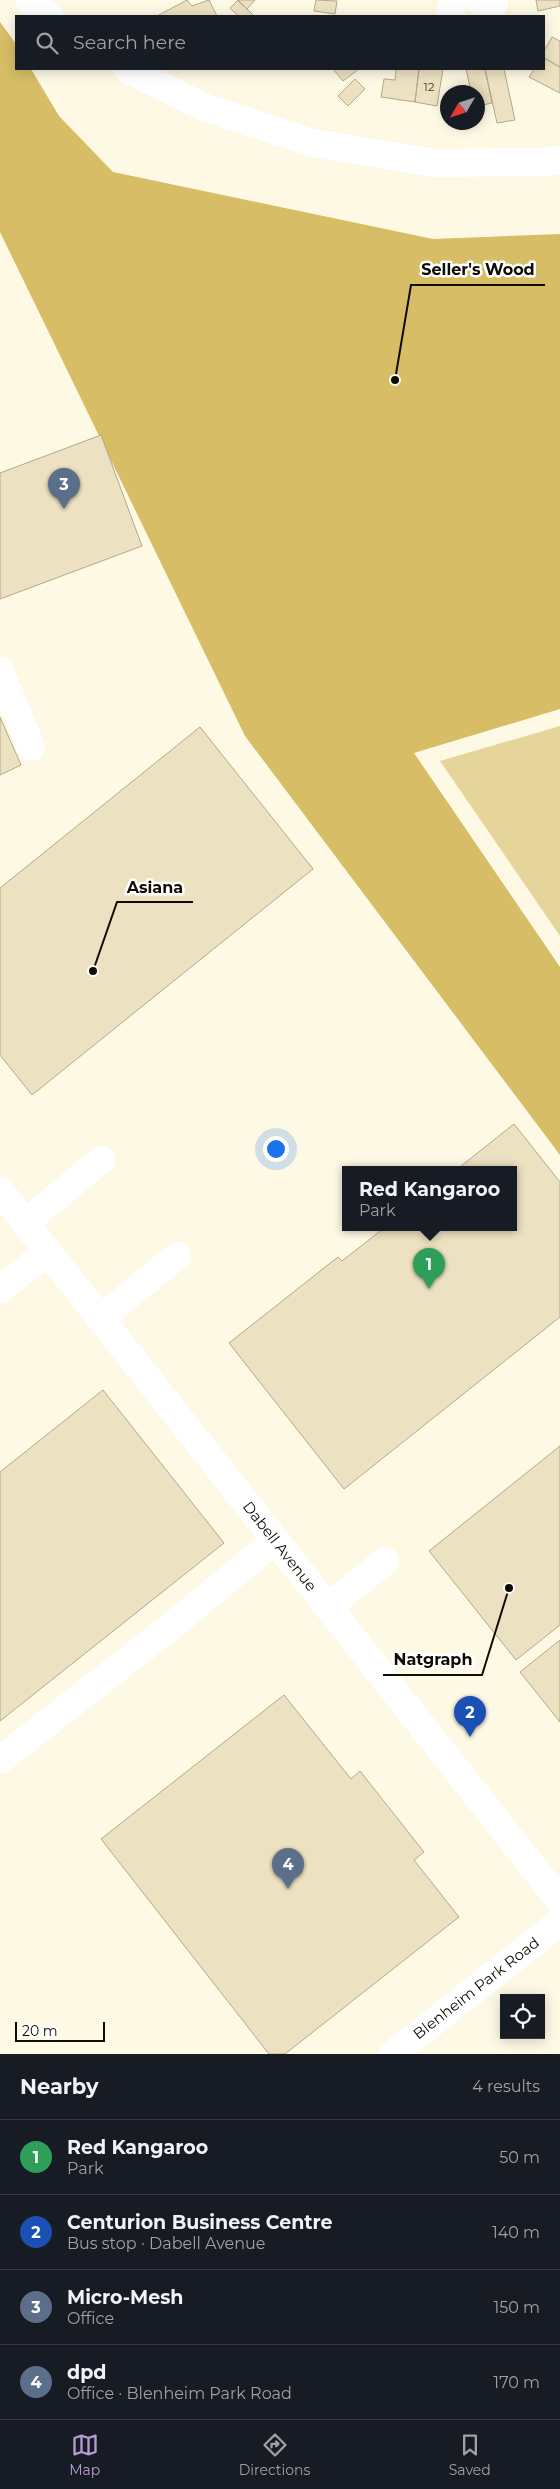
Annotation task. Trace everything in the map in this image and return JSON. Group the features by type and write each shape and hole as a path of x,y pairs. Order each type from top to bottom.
{"street":[{"path":"29,0 49,15"},
{"path":"450,15 453,0"},
{"path":"129,70 206,108 312,143 434,162 543,162 560,160"},
{"path":"0,671 31,747"},
{"path":"26,1223 101,1160"},
{"name":"Dabell Avenue","path":"0,1191 560,1901"},
{"path":"0,1289 48,1252"},
{"path":"101,1318 177,1256"},
{"path":"0,1760 169,1628 276,1540"},
{"path":"328,1607 385,1561"},
{"name":"Blenheim Park Road","path":"393,2054 560,1922"}],"shaded area":[{"path":"0,22 15,43 15,70 32,70 59,116 113,172 433,239 560,234 560,709 414,753 560,967 560,1155 245,736 0,232"},
{"path":"560,726 560,936 440,761"}],"building":[{"path":"187,0 192,6 209,0 216,15 159,15"},
{"path":"237,0 255,0 247,9"},
{"path":"238,0 253,15 237,15 230,8"},
{"path":"316,0 337,1 335,14 314,11"},
{"path":"536,0 560,0 560,6 538,11"},
{"path":"552,37 560,41 560,67 545,59 545,49"},
{"path":"545,59 560,67 560,93 529,77 533,70 545,70"},
{"path":"334,70 358,70 343,81"},
{"path":"396,70 419,70 415,102 381,97 384,79 395,80"},
{"path":"419,70 443,70 437,106 415,102"},
{"path":"466,70 485,70 492,103 485,104 485,85 469,85"},
{"path":"485,70 504,70 515,120 497,123"},
{"path":"355,79 365,89 348,106 338,96"},
{"path":"101,435 142,546 0,599 0,473"},
{"path":"0,717 21,765 0,775"},
{"path":"200,727 313,869 32,1095 0,1055 0,888"},
{"path":"514,1124 560,1182 560,1317 344,1489 229,1343 338,1257 342,1261 380,1231 517,1231 517,1166 461,1166"},
{"path":"103,1390 224,1543 0,1721 0,1472"},
{"path":"560,1446 560,1625 516,1660 429,1551"},
{"path":"560,1640 560,1722 520,1672"},
{"path":"284,1695 351,1779 360,1771 424,1852 414,1860 459,1917 285,2054 269,2054 101,1839"}],"place":[{"name":"Seller's Wood","path":"395,380"},
{"name":"Micro-Mesh","path":"64,509"},
{"name":"Asiana","path":"93,971"},
{"name":"Red Kangaroo","path":"429,1289"},
{"name":"Natgraph","path":"509,1588"},
{"name":"Centurion Business Centre","path":"470,1737"},
{"name":"dpd","path":"288,1889"}]}
